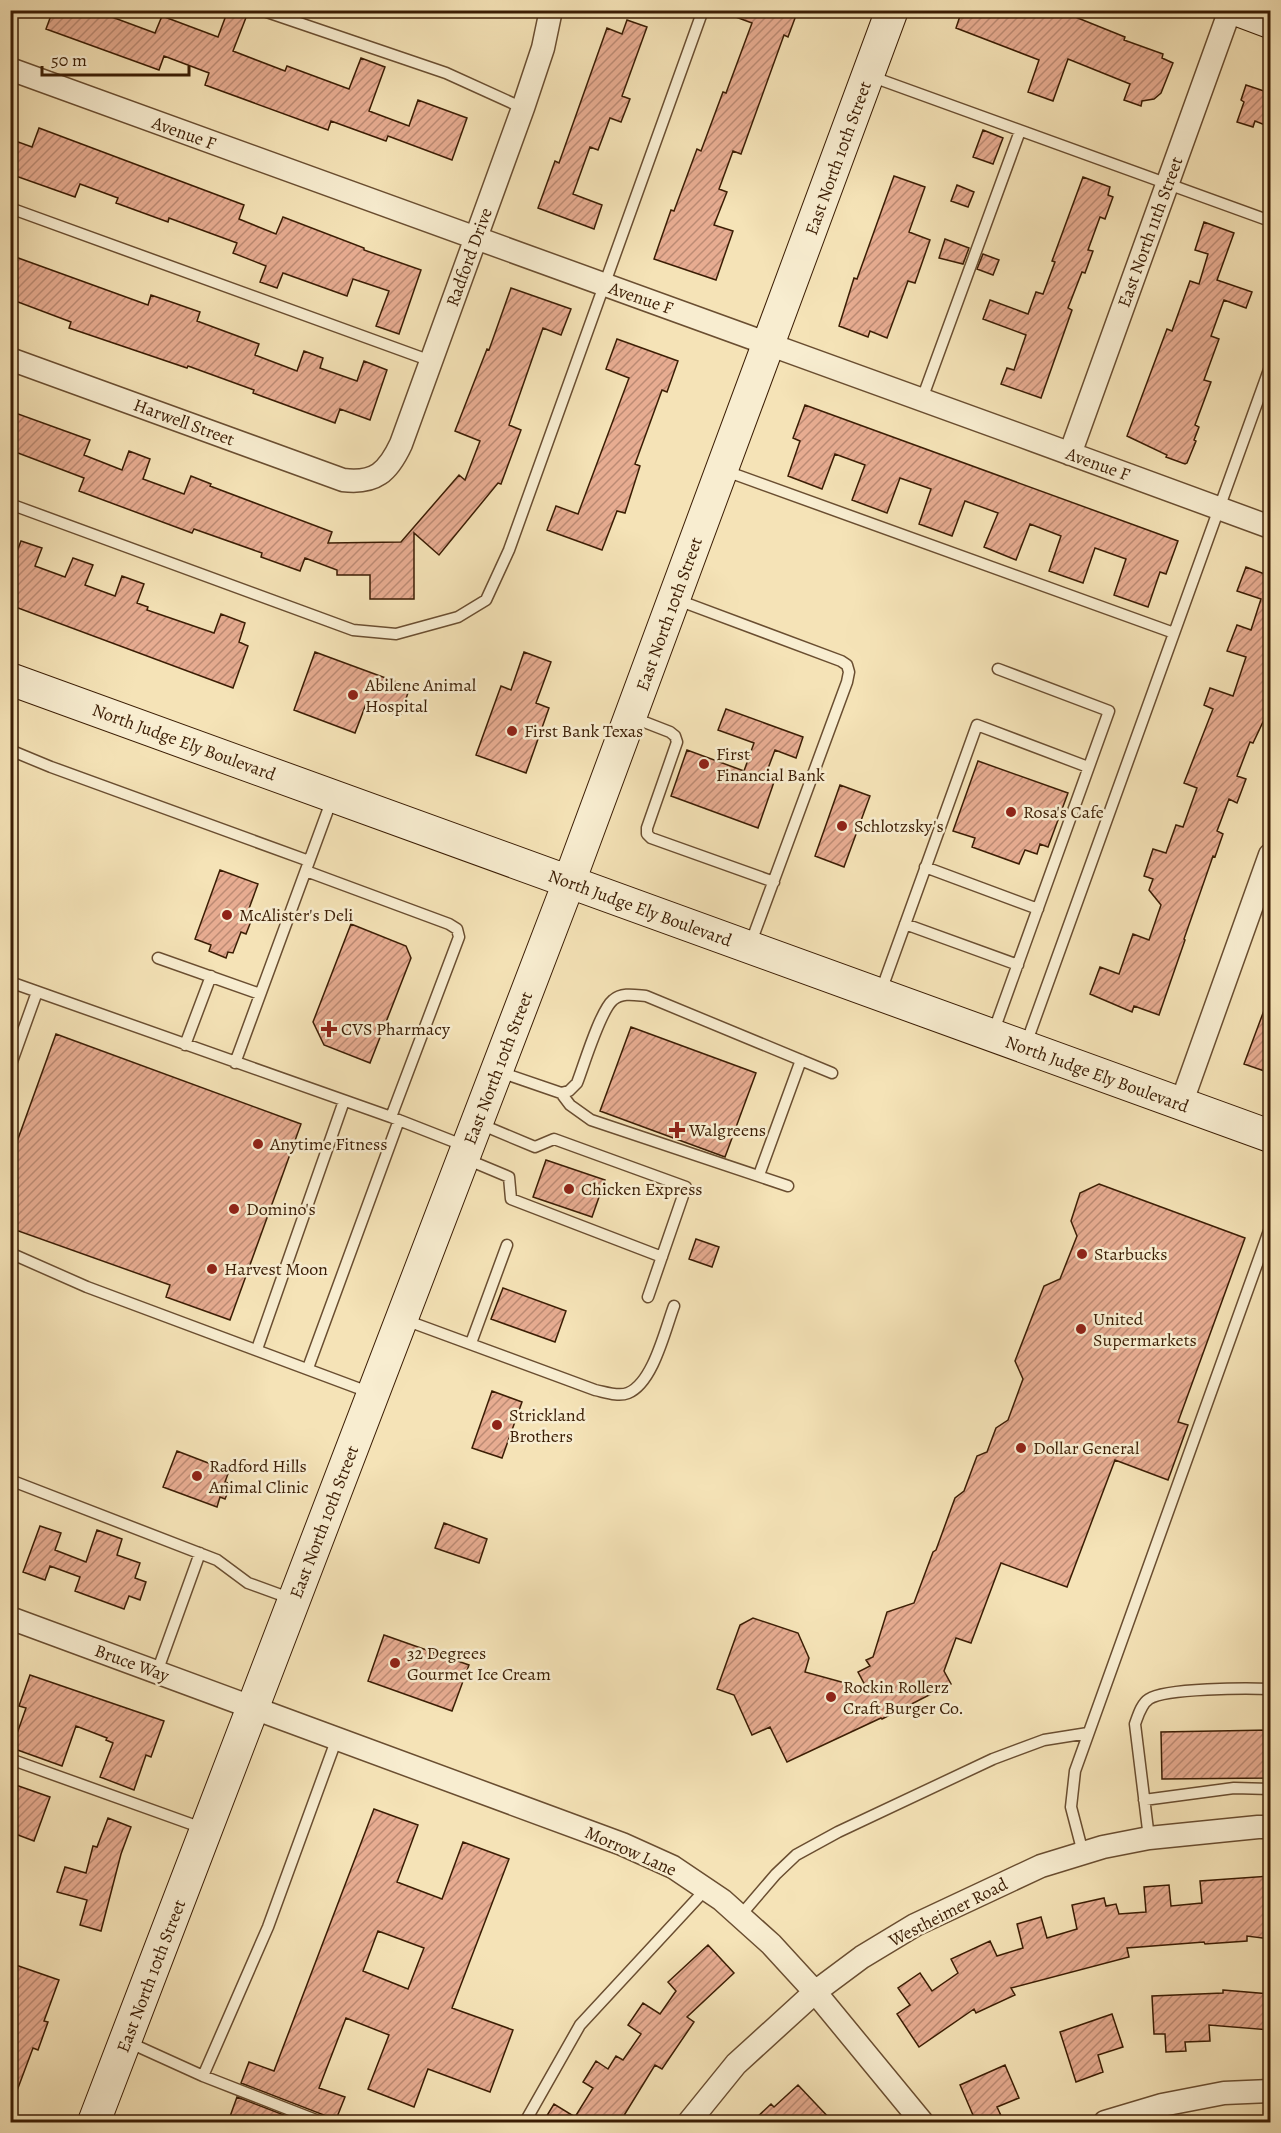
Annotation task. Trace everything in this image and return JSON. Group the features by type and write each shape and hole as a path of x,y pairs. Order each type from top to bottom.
{"main road":[{"name":"East North 10th Street","path":"94,2122 127,2042 569,882 892,10"},
{"path":"1238,10 1270,22"},
{"name":"North Judge Ely Boulevard","path":"12,683 333,796 1270,1136"}],"street":[{"name":"Radford Drive","path":"359,482 377,477 393,461 523,108 543,48 550,10"},
{"name":"East North 11th Street","path":"1070,454 1230,10"},
{"name":"Avenue F","path":"10,69 1270,527"},
{"name":"Harwell Street","path":"10,359 332,476 359,482"},
{"path":"1181,1104 1270,855"},
{"name":"Bruce Way","path":"10,1618 254,1707"},
{"name":"Morrow Lane","path":"254,1707 622,1844 673,1867 722,1900 771,1944 815,1992 922,2122"},
{"name":"Westheimer Road","path":"689,2122 736,2064 815,1992 862,1957 915,1925 1041,1866 1103,1847 1149,1838 1270,1827"},
{"path":"1105,2122 1162,2105 1224,2093 1270,2091"}],"lane":[{"path":"261,10 446,73 523,108"},
{"path":"10,504 353,630 396,634 458,617 486,600 509,550 703,10"},
{"path":"868,75 1270,221"},
{"path":"922,399 1020,131"},
{"path":"10,208 431,361"},
{"path":"1025,1048 1270,367"},
{"path":"723,470 1174,633"},
{"path":"675,599 847,665 847,682 749,947"},
{"path":"992,1036 1108,711 998,669"},
{"path":"631,717 670,732 675,736 677,742 647,828 647,834 651,838 774,882"},
{"path":"879,995 977,725 1088,767"},
{"path":"10,750 308,866 457,929 459,937 308,1368"},
{"path":"235,1063 333,796"},
{"path":"925,867 1038,909"},
{"path":"905,924 1018,965"},
{"path":"158,958 261,994"},
{"path":"185,1045 211,976"},
{"path":"10,982 235,1063 469,1143 535,1147 554,1139 686,1187 648,1297"},
{"path":"10,1067 37,992"},
{"path":"497,1071 561,1093 570,1091 577,1083 606,1008 615,998 629,994 646,996 832,1073"},
{"path":"759,1175 801,1060"},
{"path":"561,1093 570,1106 591,1120 788,1186"},
{"path":"257,1349 344,1101"},
{"path":"469,1143 509,1177 511,1199 662,1257"},
{"path":"1083,1853 1071,1807 1071,1788 1075,1771 1270,1228"},
{"path":"471,1343 507,1245"},
{"path":"10,1253 87,1287 374,1394"},
{"path":"402,1319 595,1390 627,1394 640,1384 650,1370 674,1306"},
{"path":"10,1480 200,1553 227,1565 248,1583 295,1600"},
{"path":"157,1672 200,1553"},
{"path":"1149,1838 1135,1724 1139,1712 1149,1699 1181,1691 1270,1689"},
{"path":"740,1916 776,1874 796,1855 838,1832 993,1759 1044,1740 1088,1733"},
{"path":"203,2076 268,1927 337,1738"},
{"path":"10,1759 207,1830"},
{"path":"1144,1800 1234,1788 1270,1789"},
{"path":"525,2122 580,2025 706,1889"},
{"path":"127,2042 203,2076 321,2122"}],"building":[{"path":"53,10 93,10 155,33 162,16 218,37 228,10 233,10 247,15 233,51 285,71 287,66 349,89 361,58 385,67 369,111 409,126 418,100 467,118 452,160 388,136 386,141 331,121 328,130 205,85 209,73 164,56 159,70 46,29"},
{"path":"722,10 798,10 788,37 784,35 741,154 733,151 719,189 727,192 714,225 733,231 716,280 654,259 671,210 674,211 697,149 701,151 752,23 722,12"},
{"path":"962,10 1058,10 1125,37 1124,40 1163,54 1162,58 1173,63 1161,93 1154,99 1142,101 1141,106 1124,100 1130,84 1068,59 1053,101 1028,92 1039,60 956,28"},
{"path":"627,20 647,27 622,96 630,99 621,122 610,118 598,150 590,147 573,194 602,205 594,229 538,208 555,161 559,163 607,28 622,34"},
{"path":"1246,85 1270,93 1270,127 1255,121 1253,127 1237,122 1244,102 1241,100"},
{"path":"39,128 244,205 239,219 276,234 283,217 421,270 399,334 376,326 389,291 353,279 347,296 283,273 277,288 260,282 266,266 233,253 237,243 169,218 168,222 116,203 118,198 80,184 75,197 10,174 10,139 32,147"},
{"path":"983,130 1003,138 993,164 973,157"},
{"path":"894,176 925,187 909,232 930,240 915,283 908,281 887,338 870,331 868,337 839,326 854,278 857,279"},
{"path":"1083,177 1110,187 1108,195 1113,197 1105,219 1100,217 1088,250 1093,251 1068,308 1072,310 1041,398 1001,384 1007,368 1014,370 1026,335 983,319 990,300 1028,314 1036,292 1043,294 1055,262 1052,261"},
{"path":"957,185 974,192 968,207 951,201"},
{"path":"1204,222 1234,233 1217,280 1252,292 1246,308 1224,300 1211,336 1219,339 1204,380 1211,382 1195,425 1199,427 1194,440 1196,441 1185,464 1166,457 1167,455 1127,436 1167,329 1172,331 1190,281 1199,284 1208,254 1195,250"},
{"path":"945,239 969,248 963,264 939,258"},
{"path":"983,254 999,260 993,275 977,269"},
{"path":"10,255 148,305 151,295 200,312 197,321 259,344 255,355 297,371 304,351 323,358 320,368 357,381 364,361 387,370 370,420 340,409 335,423 188,366 187,368 69,328 71,322 10,299"},
{"path":"511,288 571,309 561,335 543,328 509,425 521,430 501,484 498,483 439,555 414,533 414,599 370,599 370,575 337,575 337,570 305,558 300,571 261,557 262,553 194,529 192,533 79,491 84,478 10,450 10,411 90,440 84,455 122,470 129,451 150,459 143,479 184,494 191,476 211,484 210,486 332,532 328,543 401,542 459,475 465,480 480,441 455,431 487,349 489,350"},
{"path":"617,339 678,361 667,392 662,390 635,464 640,466 625,513 617,511 602,550 547,530 556,506 578,514 629,378 606,369"},
{"path":"805,405 1178,541 1166,574 1160,572 1148,607 1114,595 1126,559 1095,548 1083,583 1049,571 1061,536 1030,524 1016,560 984,547 998,513 965,501 952,536 919,524 931,489 900,478 887,513 852,500 865,465 835,454 822,489 788,476 800,441 793,438"},
{"path":"21,541 42,548 35,566 65,577 73,558 93,565 85,585 115,596 122,576 144,584 137,603 148,607 147,610 214,633 221,614 245,623 239,642 248,646 233,688 10,605 10,558 14,559"},
{"path":"1246,567 1270,576 1270,707 1253,743 1250,742 1237,776 1246,779 1237,803 1229,799 1217,831 1223,834 1215,857 1213,856 1159,1015 1134,1006 1132,1012 1090,994 1100,967 1119,974 1133,934 1149,940 1161,905 1149,890 1153,879 1144,876 1153,849 1166,853 1176,825 1183,827 1197,788 1184,783 1213,709 1204,705 1210,688 1233,696 1246,657 1227,651 1237,625 1251,630 1261,599 1237,591"},
{"name":"Abilene Animal Hospital","path":"315,652 410,687 400,716 366,704 355,733 294,710"},
{"name":"First Bank Texas","path":"524,652 551,662 536,703 549,708 526,773 476,755 501,686 511,690"},
{"name":"First Financial Bank","path":"726,709 803,737 796,758 775,750 764,779 774,782 758,828 671,796 687,750 744,771 754,743 718,730"},
{"name":"Rosa's Cafe","path":"978,761 1068,793 1048,847 1040,844 1037,854 1025,850 1019,864 972,847 975,838 953,831"},
{"name":"Schlotzsky's","path":"840,785 870,796 844,867 815,856"},
{"name":"McAlister's Deli","path":"220,870 258,884 247,914 253,916 246,934 241,932 233,953 228,952 226,958 209,951 211,945 195,939"},
{"name":"CVS Pharmacy","path":"351,924 406,946 411,958 370,1063 324,1045 313,1022"},
{"path":"1270,998 1270,1073 1244,1064"},
{"name":"Walgreens","path":"631,1027 756,1073 725,1157 600,1111"},
{"path":"56,1034 301,1124 230,1320 166,1297 170,1285 10,1228 10,1161"},
{"name":"Chicken Express","path":"546,1160 605,1180 592,1217 533,1197"},
{"path":"1099,1184 1245,1238 1178,1422 1188,1425 1168,1480 1115,1460 1067,1587 1001,1563 971,1643 956,1638 944,1671 951,1684 882,1719 787,1762 770,1727 752,1735 734,1695 717,1689 740,1625 753,1618 798,1633 809,1658 805,1672 867,1689 858,1672 870,1666 866,1660 873,1657 887,1612 914,1603 955,1498 964,1491 977,1456 987,1452 996,1428 1008,1420 1023,1379 1015,1361 1044,1286 1060,1279 1077,1236 1071,1221 1080,1193"},
{"path":"696,1239 719,1247 712,1267 689,1259"},
{"path":"503,1288 566,1311 555,1342 491,1319"},
{"name":"Strickland Brothers","path":"492,1391 522,1402 502,1458 472,1448"},
{"name":"Radford Hills Animal Clinic","path":"177,1451 229,1471 225,1482 231,1484 225,1499 220,1497 217,1507 163,1487"},
{"path":"444,1523 487,1539 479,1563 435,1548"},
{"path":"40,1526 61,1533 55,1550 86,1562 97,1530 122,1539 117,1555 140,1563 135,1578 146,1582 140,1600 129,1596 124,1609 75,1591 80,1577 50,1566 45,1580 23,1572"},
{"path":"384,1635 469,1665 452,1711 368,1681"},
{"path":"30,1675 164,1721 151,1757 146,1755 134,1790 100,1777 113,1743 106,1740 107,1738 76,1726 62,1766 12,1748 26,1708 19,1706"},
{"path":"1270,1730 1270,1778 1162,1779 1161,1732"},
{"path":"10,1783 50,1797 34,1841 10,1832"},
{"path":"374,1809 418,1825 397,1882 442,1899 463,1842 509,1859 452,2008 513,2030 490,2092 428,2069 414,2107 368,2089 389,2035 346,2018 319,2088 345,2097 335,2122 328,2122 324,2115 241,2083 249,2062 274,2071","holes":["378,1931 424,1948 408,1989 363,1971"]},
{"path":"108,1818 131,1827 121,1854 101,1931 80,1925 87,1900 57,1892 65,1867 86,1873 93,1846 97,1847"},
{"path":"1270,1876 1270,1939 1247,1936 1247,1941 1127,1948 1129,1957 1011,1988 1015,1995 976,2013 974,2009 919,2047 897,2014 910,2005 898,1988 920,1973 932,1991 958,1973 951,1959 990,1941 997,1956 1023,1948 1017,1924 1041,1917 1047,1938 1077,1929 1072,1905 1104,1898 1106,1906 1116,1904 1119,1914 1146,1912 1144,1887 1169,1885 1171,1906 1202,1903 1200,1881"},
{"path":"708,1945 734,1973 687,2017 694,2022 662,2069 655,2065 620,2122 543,2122 554,2104 575,2117 593,2088 583,2082 596,2061 608,2069 616,2056 623,2060 641,2034 628,2025 643,2003 660,2014 676,1991 668,1982"},
{"path":"10,1963 59,1980 44,2021 48,2022 38,2050 33,2048 12,2104 10,2104"},
{"path":"1223,1990 1270,1994 1270,2030 1209,2025 1210,2041 1185,2042 1186,2051 1166,2052 1165,2034 1154,2034 1152,1996 1223,1993"},
{"path":"1112,2014 1123,2047 1098,2055 1103,2072 1076,2082 1060,2032"},
{"path":"1005,2065 1019,2098 997,2107 1004,2122 976,2122 960,2085"},
{"path":"798,2085 833,2122 752,2122 771,2104 774,2107"},
{"path":"237,2097 302,2122 228,2122"}],"place":[{"name":"Abilene Animal Hospital","path":"353,695"},
{"name":"First Bank Texas","path":"512,731"},
{"name":"First Financial Bank","path":"704,764"},
{"name":"Rosa's Cafe","path":"1011,812"},
{"name":"Schlotzsky's","path":"842,826"},
{"name":"McAlister's Deli","path":"227,915"},
{"name":"CVS Pharmacy","path":"329,1029"},
{"name":"Walgreens","path":"677,1130"},
{"name":"Anytime Fitness","path":"258,1144"},
{"name":"Chicken Express","path":"569,1189"},
{"name":"Domino's","path":"234,1209"},
{"name":"Starbucks","path":"1082,1254"},
{"name":"Harvest Moon","path":"212,1269"},
{"name":"United Supermarkets","path":"1081,1329"},
{"name":"Strickland Brothers","path":"497,1425"},
{"name":"Dollar General","path":"1021,1448"},
{"name":"Radford Hills Animal Clinic","path":"197,1476"},
{"name":"32 Degrees Gourmet Ice Cream","path":"395,1663"},
{"name":"Rockin Rollerz Craft Burger Co.","path":"831,1697"}]}
